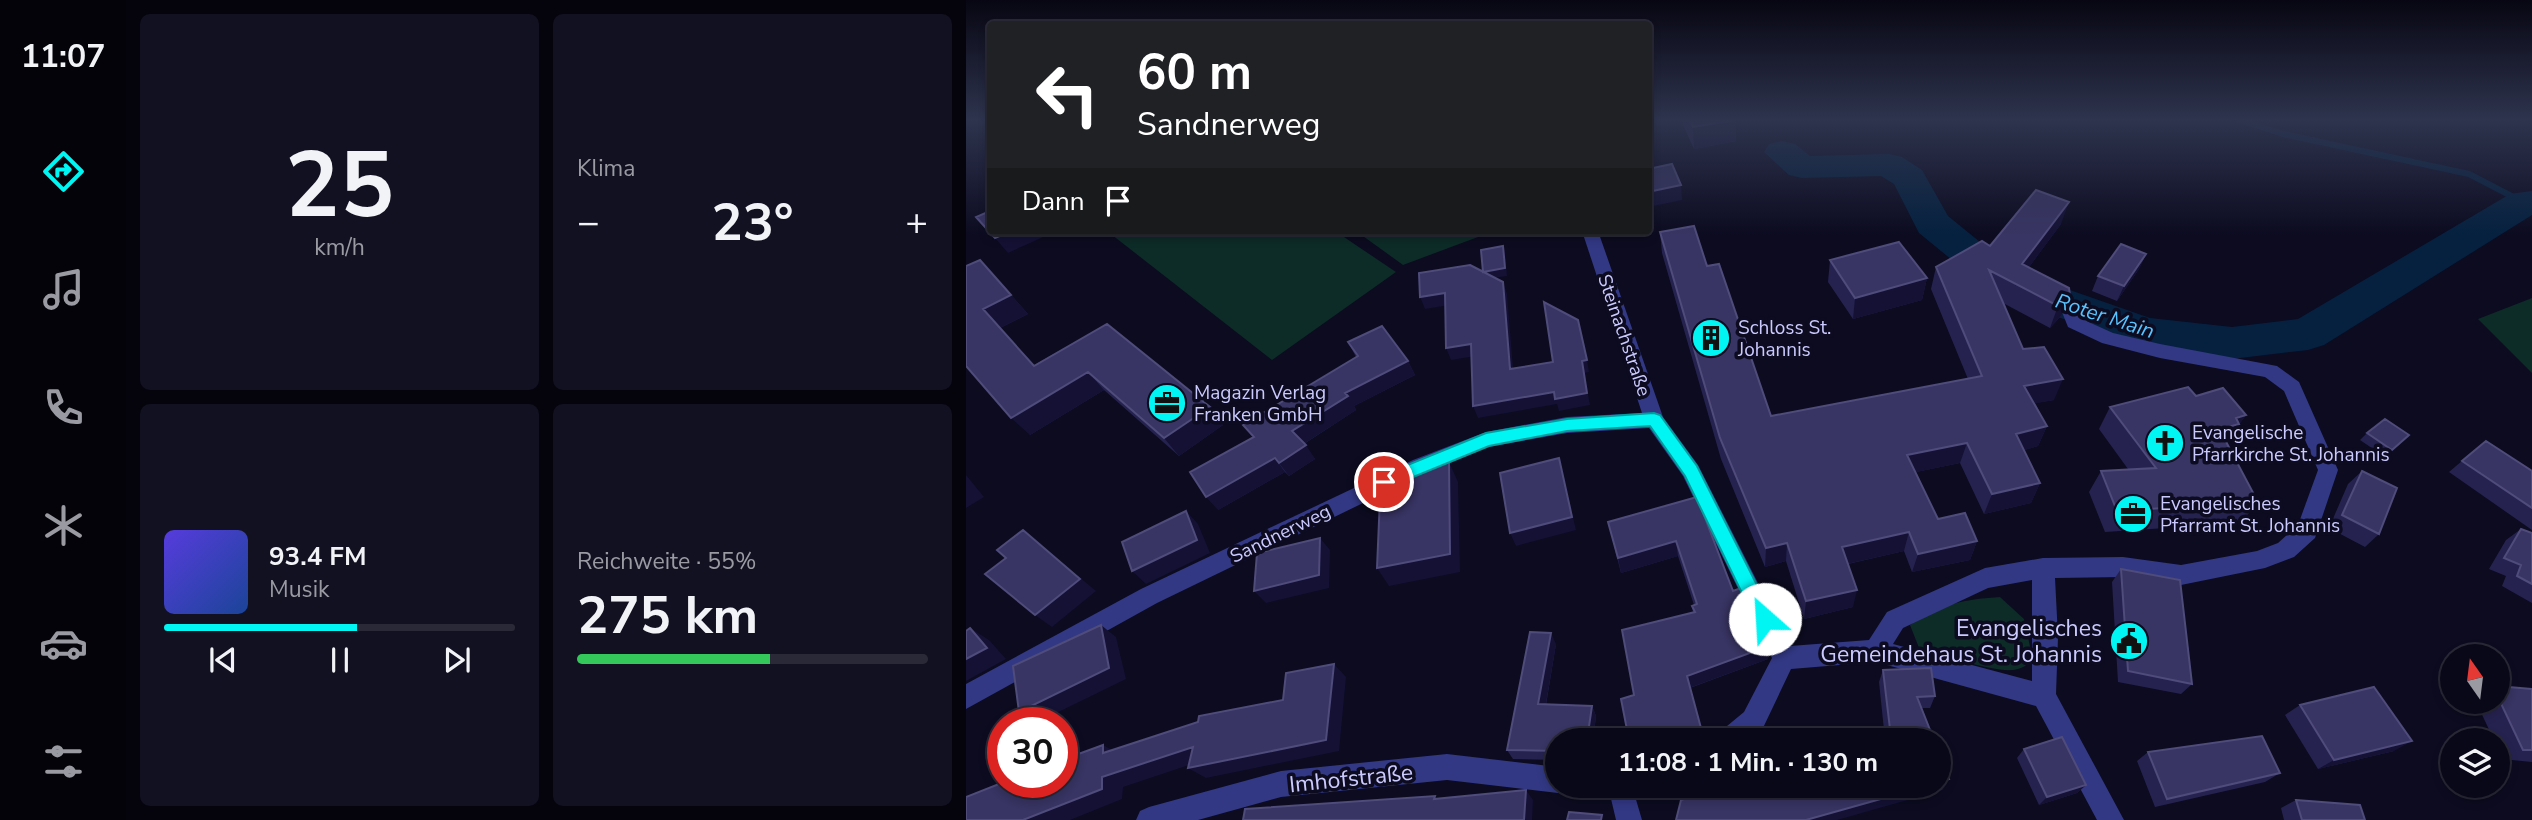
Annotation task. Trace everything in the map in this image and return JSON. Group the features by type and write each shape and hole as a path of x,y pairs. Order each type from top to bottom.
{"street":[{"name":"Steinachstraße","path":"1591,235 1654,420 1691,471 1784,658"},
{"path":"1876,651 1895,620 1927,603 1985,579 2043,568 2123,567 2181,575 2257,561 2287,550 2307,531 2328,470 2292,387 2270,371 2108,338 2074,323 2071,312"},
{"name":"Sandnerweg","path":"966,698 1149,596 1420,466 1486,440 1567,425 1654,420"},
{"path":"2043,568 2046,637 2044,695 2111,820"},
{"path":"1745,728 1753,721 1784,658 1876,651 2044,695"},
{"name":"Imhofstraße","path":"1149,820 1281,785 1447,767 1545,778"},
{"path":"1621,798 1629,820"}],"green space":[{"path":"1112,235 1341,235 1396,272 1272,360"},
{"path":"1362,235 1483,235 1403,265"},
{"path":"2532,298 2532,373 2478,319"},
{"path":"2000,597 2024,619 2033,660 2027,665 2019,669 2003,670 1919,648 1910,625 1920,618 1953,604"}],"building":[{"path":"1672,164 1681,185 1652,191 1652,168"},
{"path":"2036,190 2069,202 2022,264 2069,288 2070,295 2058,306 1989,270 2023,349 2044,347 2063,379 2024,386 2047,426 2016,434 2040,483 1992,494 1967,443 1907,455 1938,519 1965,513 1977,541 1918,554 1909,532 1842,547 1857,590 1806,601 1787,543 1766,548 1720,438 1660,232 1694,226 1707,266 1719,264 1771,416 1982,376 1936,267 1982,241 1990,246"},
{"path":"987,212 987,229 976,217"},
{"path":"1899,242 1927,278 1855,298 1830,260"},
{"path":"2121,244 2146,254 2124,286 2098,276"},
{"path":"1503,246 1505,268 1483,272 1481,250"},
{"path":"980,260 1011,295 983,309 1034,366 1107,324 1210,407 1164,438 1088,372 1011,418 966,366 966,266"},
{"path":"1470,265 1503,282 1510,369 1553,362 1544,302 1578,320 1587,360 1582,361 1587,393 1555,399 1554,392 1473,406 1471,344 1446,348 1445,293 1420,297 1419,273"},
{"path":"1382,326 1408,361 1345,393 1348,396 1292,431 1306,445 1279,463 1275,458 1206,497 1190,472 1254,437 1243,425 1358,356 1348,342"},
{"path":"2188,387 2196,396 2223,388 2246,415 2236,418 2239,424 2224,428 2229,434 2223,436 2258,502 2117,511 2101,471 2156,468 2110,407"},
{"path":"2385,419 2409,435 2392,450 2367,433"},
{"path":"2486,441 2532,471 2532,508 2462,461"},
{"path":"1559,458 1572,517 1510,533 1500,473"},
{"path":"1449,462 1450,554 1377,568 1381,474"},
{"path":"2362,471 2397,488 2379,534 2342,515"},
{"path":"1697,497 1733,591 1741,588 1769,646 1687,676 1701,728 1627,728 1621,699 1634,695 1622,630 1695,612 1692,606 1697,604 1676,541 1618,558 1608,522"},
{"path":"1186,511 1197,540 1132,571 1122,542"},
{"path":"2521,529 2532,533 2532,584 2517,576 2521,565 2504,558"},
{"path":"1023,530 1080,579 1035,615 985,574 1006,558 997,550"},
{"path":"1320,538 1319,575 1254,591 1257,553"},
{"path":"2121,569 2180,580 2192,684 2128,671"},
{"path":"1101,625 1109,668 1029,707 1018,707 1013,666"},
{"path":"970,628 987,648 966,659 966,631"},
{"path":"1530,632 1551,633 1538,704 1592,706 1589,728 1545,728 1545,751 1507,750"},
{"path":"1334,664 1326,740 1188,768 1193,747 1102,777 1102,789 1023,820 966,820 966,797 987,789 987,798 1078,798 1078,754 1103,745 1103,753 1198,722 1199,716 1283,700 1286,673"},
{"path":"1931,668 1935,696 1917,697 1929,728 1890,728 1883,670"},
{"path":"2374,687 2412,741 2334,760 2300,705"},
{"path":"2510,687 2532,689 2532,750 2523,750 2506,714 2510,714"},
{"path":"2262,736 2280,773 2167,799 2148,752"},
{"path":"2062,737 2086,785 2047,797 2024,749"},
{"path":"1526,790 1524,820 1243,820 1245,809 1435,796 1434,799"},
{"path":"1884,798 1806,820 1676,820 1681,800"},
{"path":"2296,800 2360,805 2365,820 2302,820"},
{"path":"1569,812 1602,815 1601,820 1567,820"}],"waterway":[{"name":"Roter Main","path":"1790,158 1802,167 1889,165 1909,178 1933,224 1966,251 2032,292 2147,333 2232,343 2308,334 2523,202 2532,203"},
{"path":"2396,158 2469,174 2523,202"}],"place":[{"name":"Schloss St. Johannis","path":"1711,338"},
{"name":"Magazin Verlag Franken GmbH","path":"1167,403"},
{"name":"Evangelische Pfarrkirche St. Johannis","path":"2165,443"},
{"name":"Evangelisches Pfarramt St. Johannis","path":"2133,514"},
{"name":"Evangelisches Gemeindehaus St. Johannis","path":"2129,641"}],"route":[{"path":"1384,482 1486,440 1567,425 1654,420 1691,471 1765,619"}]}
